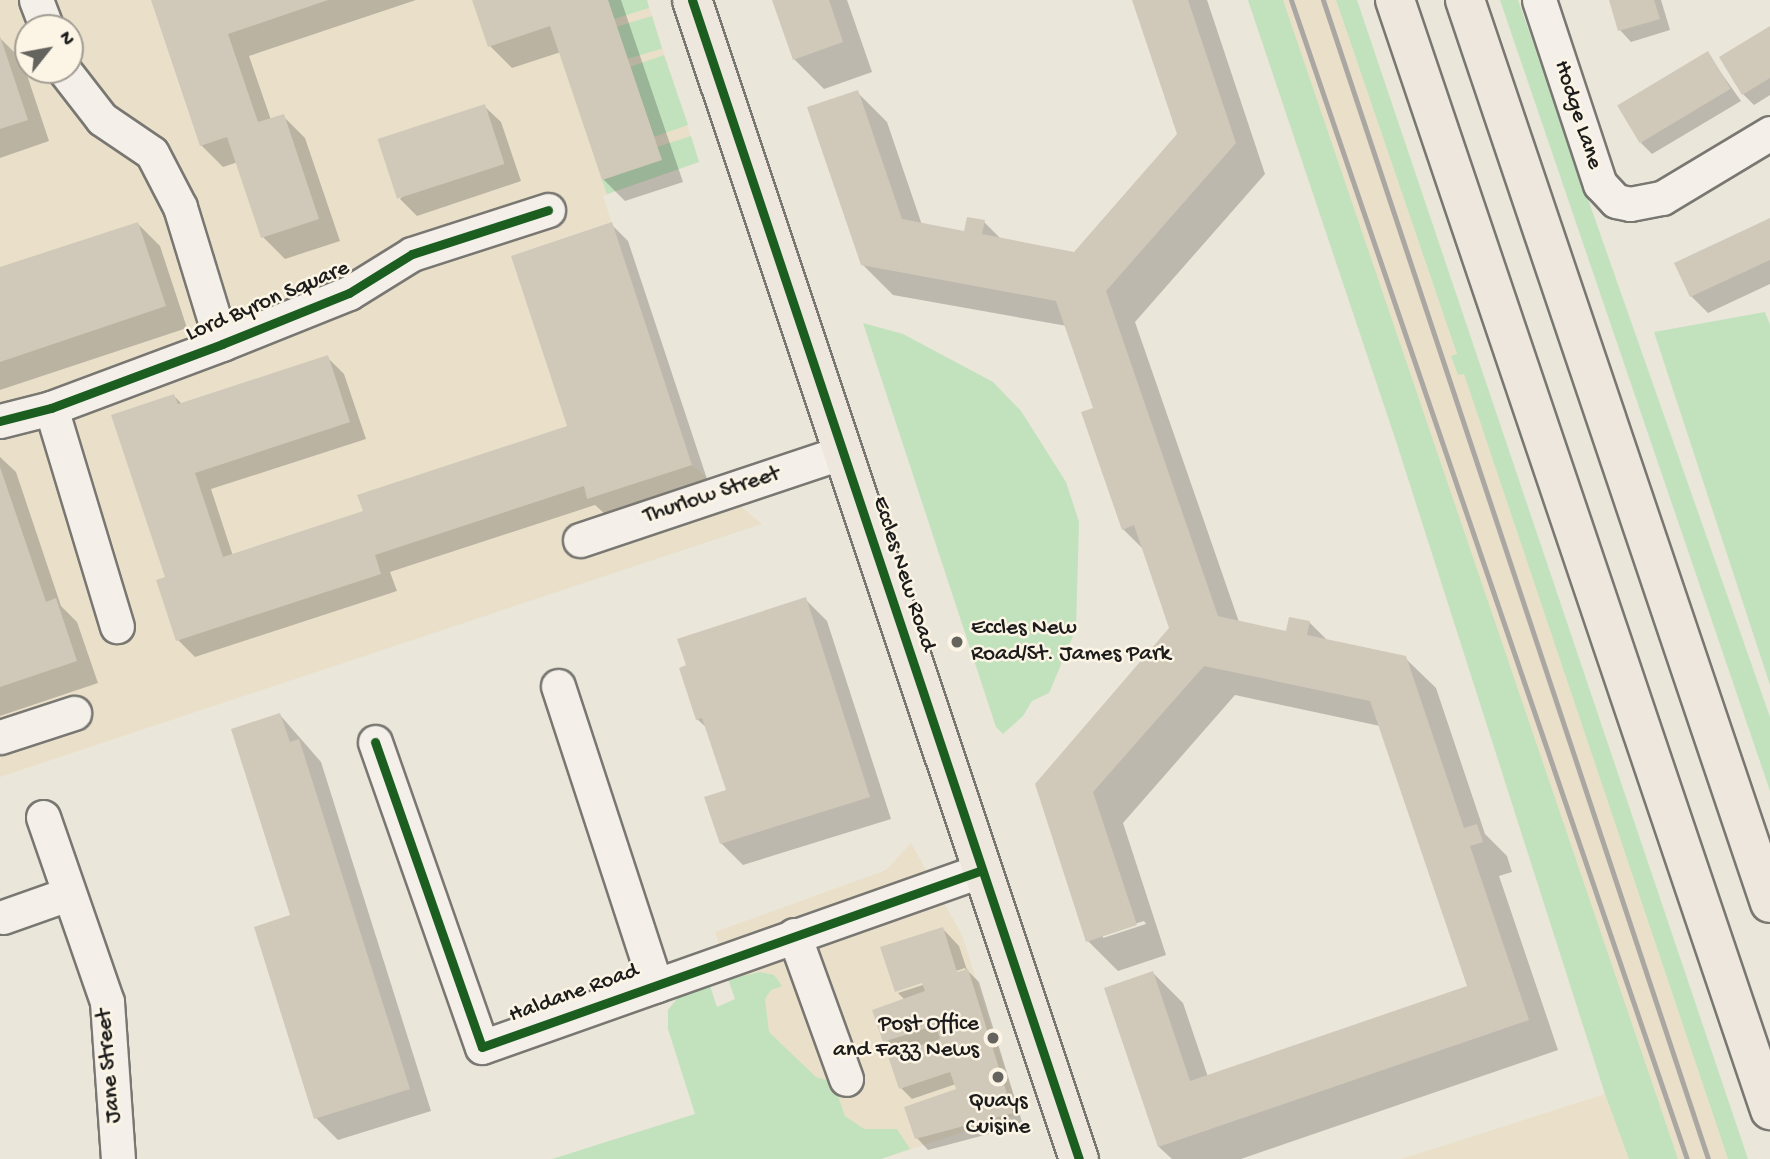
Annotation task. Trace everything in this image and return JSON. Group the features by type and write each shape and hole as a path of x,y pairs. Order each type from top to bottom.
{"main road":[{"name":"Eccles New Road","path":"692,0 1079,1159"},
{"path":"1395,0 1770,1110"},
{"path":"1465,0 1770,903"}],"street":[{"name":"Hodge Lane","path":"1539,0 1604,191 1622,204 1662,198 1770,133"},
{"name":"Lord Byron Square","path":"75,84 102,119 152,153 180,207 222,344"},
{"name":"Lord Byron Square","path":"0,421 51,408 222,344 349,292 412,254 548,211"},
{"path":"51,408 117,626"},
{"name":"Thurlow Street","path":"580,540 843,452"},
{"path":"558,687 656,985"},
{"path":"0,737 74,713"},
{"name":"Haldane Road","path":"376,742 482,1047 982,870"},
{"name":"Jane Street","path":"43,817 107,1002 118,1159"},
{"path":"3,916 68,894"},
{"path":"794,935 846,1079"}],"shaded area":[{"path":"0,0 647,0 699,162 603,196 692,465 762,524 0,777"},
{"path":"1248,0 1336,0 1457,354 1452,357 1458,375 1464,373 1728,1159 1401,1159 1605,1094 1396,441"},
{"path":"911,843 962,935 1019,1114 881,1159 790,1159 715,932 886,870"}],"green space":[{"path":"608,0 647,0 649,8 614,19"},
{"path":"1248,0 1283,0 1678,1159 1629,1159 1605,1094 1396,441"},
{"path":"1336,0 1357,0 1748,1159 1728,1159 1464,374 1458,375 1451,356 1457,354"},
{"path":"1500,0 1518,0 1770,717 1770,791"},
{"path":"652,16 662,49 627,59 617,27"},
{"path":"664,55 688,125 654,137 630,67"},
{"path":"691,136 699,162 607,194 602,180 661,160 657,147"},
{"path":"1765,312 1770,325 1770,685 1654,332"},
{"path":"863,323 903,334 993,382 1021,411 1066,482 1079,522 1076,629 1049,693 1032,701 1023,716 1003,734 996,727"},
{"path":"761,972 774,975 782,986 771,990 765,999 769,1032 816,1077 833,1082 845,1116 864,1129 897,1129 910,1149 881,1159 552,1159 695,1114 668,1029 668,1010 683,991 709,983 717,1007 735,999 728,979"}],"building":[{"path":"151,0 328,0 228,34 258,122 284,114 319,219 261,238 227,137 200,146"},
{"path":"472,0 608,0 662,160 602,180 550,26 488,47"},
{"path":"772,0 829,0 843,42 793,60"},
{"path":"1132,0 1188,0 1236,143 1106,291 1218,616 1286,631 1289,617 1310,621 1307,635 1406,656 1464,828 1477,824 1483,842 1470,846 1529,1020 1158,1147 1104,988 1153,971 1190,1081 1467,986 1370,701 1204,666 1093,792 1137,925 1086,942 1035,784 1169,628 1134,525 1122,530 1081,412 1093,408 1056,301 861,265 807,107 858,90 902,219 964,231 967,217 985,220 982,234 1074,252 1177,134"},
{"path":"1609,0 1654,0 1660,19 1618,31"},
{"path":"1770,26 1770,78 1742,95 1719,57"},
{"path":"0,36 28,120 0,129"},
{"path":"1708,51 1731,89 1640,143 1617,106"},
{"path":"485,104 504,164 397,199 378,139"},
{"path":"1770,218 1770,260 1690,297 1674,263"},
{"path":"138,222 166,306 0,362 0,267"},
{"path":"612,222 692,465 587,499 584,486 375,555 381,574 176,641 156,580 165,577 111,415 174,394 178,404 328,355 350,422 195,473 223,557 363,511 357,495 567,426 511,256"},
{"path":"0,467 46,602 56,598 77,661 0,687"},
{"path":"806,597 870,797 720,844 704,797 726,790 702,718 696,720 679,668 686,665 677,639"},
{"path":"280,713 290,742 299,739 410,1089 314,1119 254,927 290,915 231,729"},
{"path":"943,927 957,972 968,969 1013,1113 915,1139 904,1107 956,1089 950,1072 899,1089 888,1056 940,1039 936,1025 883,1042 872,1010 925,991 922,983 895,992 880,947"}],"railway":[{"path":"1291,0 1687,1159"},
{"path":"1323,0 1708,1159"}],"cycle path":[{"path":"692,0 1079,1159"},
{"path":"0,421 51,408 222,344 349,293 412,254 548,210"},
{"path":"375,742 482,1047 982,870"}],"place":[{"name":"Eccles New Road/St. James Park","path":"957,642"},
{"name":"Post Office and Fazz News","path":"993,1038"},
{"name":"Quays Cuisine","path":"998,1077"}]}
